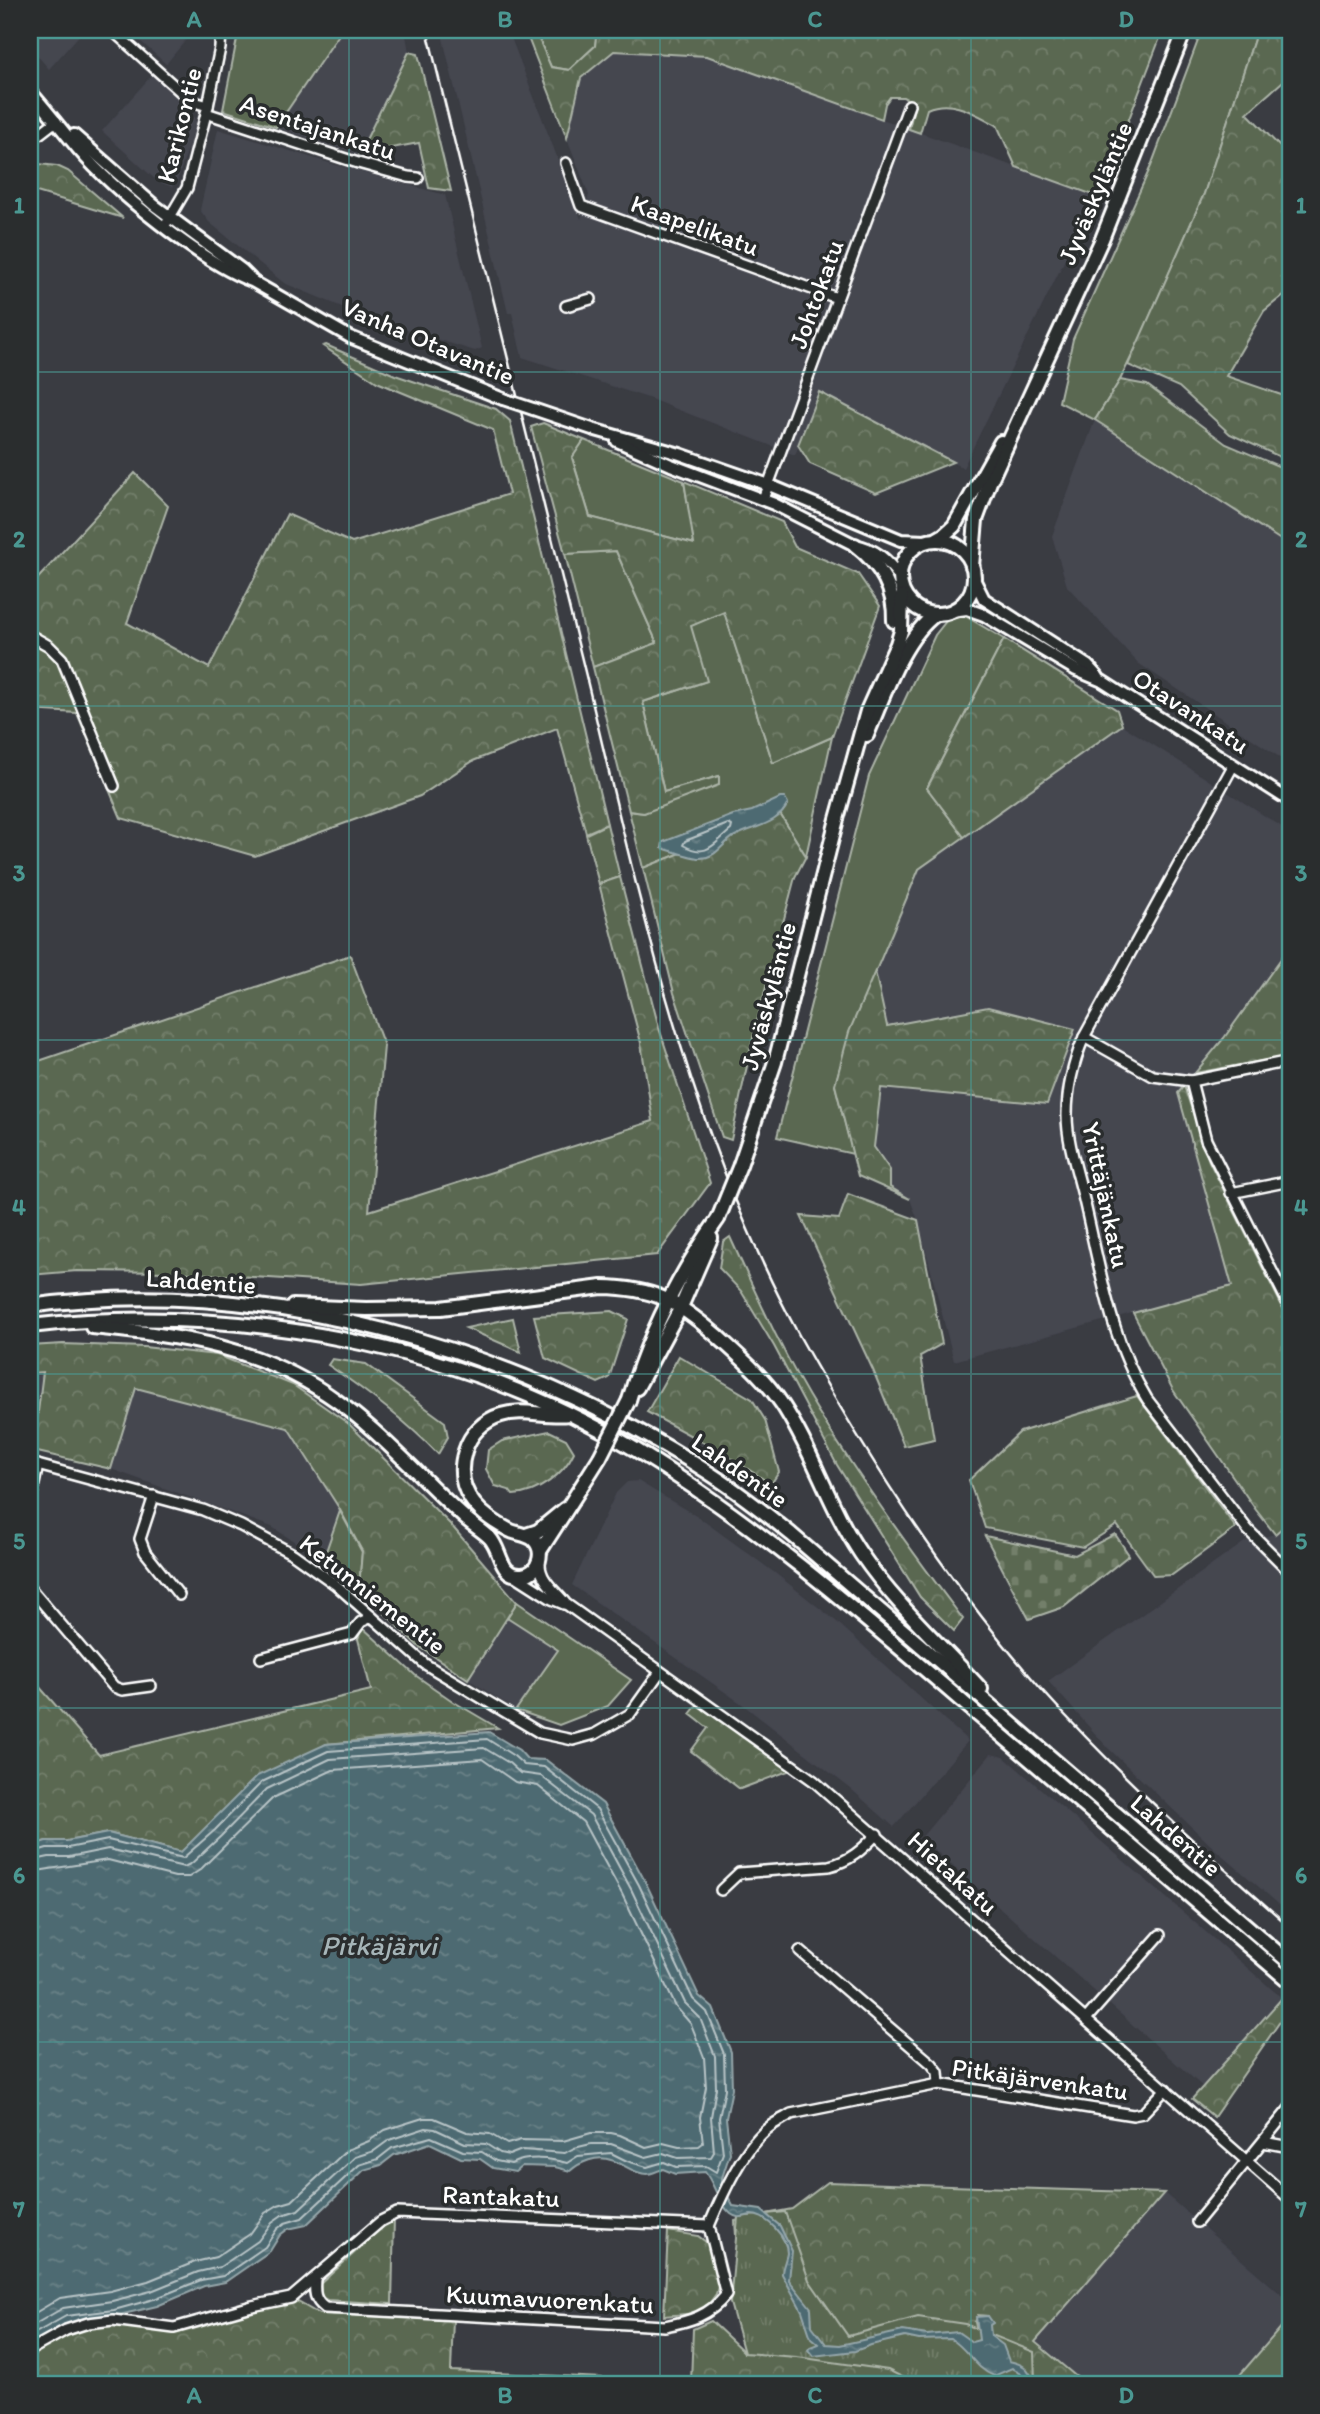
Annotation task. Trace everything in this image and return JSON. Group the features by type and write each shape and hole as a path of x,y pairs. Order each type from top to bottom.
{"highway":[{"name":"Jyväskyläntie","path":"973,573 976,520 990,482 1102,239 1185,30"},
{"name":"Jyväskyläntie","path":"930,541 950,531 1040,371"},
{"path":"947,540 957,545 966,554 973,573 972,591 951,611 936,614 918,611 902,596 899,576 903,563 910,554 930,541 947,540"},
{"path":"855,545 874,561 892,597 895,612 891,656"},
{"name":"Jyväskyläntie","path":"540,1556 561,1522 565,1509 600,1457 681,1307 740,1165 775,1062 867,711 901,631 902,596"},
{"name":"Jyväskyläntie","path":"847,780 906,652 920,629 936,614"},
{"name":"Jyväskyläntie","path":"629,1400 638,1369 669,1301 698,1247 718,1219"},
{"path":"238,1304 366,1309 441,1308 602,1287 654,1293 681,1307 690,1312 766,1383 793,1423 843,1523 879,1580 1007,1717"},
{"name":"Lahdentie","path":"30,1306 140,1299 238,1304 318,1316 458,1352 516,1373 586,1404 706,1471 791,1534 1290,1963"},
{"name":"Lahdentie","path":"30,1326 144,1318 236,1323 302,1332 373,1346 448,1367 511,1389 569,1414 634,1449 712,1499 835,1594 1290,1982"},
{"path":"54,1323 194,1340 256,1357 296,1376 334,1399 378,1435 467,1520 490,1538 500,1561 511,1573 520,1575 528,1574 536,1568 540,1556 532,1539 482,1514 467,1495 461,1473 468,1441 483,1425 502,1415 523,1412 553,1417 569,1414"},
{"name":"Jyväskyläntie","path":"522,1535 538,1531 565,1509"},
{"path":"500,1561 501,1547 511,1536 522,1535"}],"main road":[{"name":"Vanha Otavantie","path":"30,91 90,161 236,275 252,281 359,341 503,398 769,485 901,540 930,541"},
{"name":"Vanha Otavantie","path":"592,429 671,465 763,499 855,545 866,547 883,558 899,576"},
{"name":"Otavankatu","path":"973,573 984,599 1088,666 1102,681"},
{"name":"Otavankatu","path":"951,611 967,609 984,615 1076,670 1102,681 1290,801"}],"street":[{"name":"Asentajankatu","path":"113,30 191,101 207,109 358,163 418,178"},
{"name":"Karikontie","path":"167,222 187,188 207,109 220,48 221,30"},
{"name":"Johtokatu","path":"763,499 909,104"},
{"path":"30,141 57,121"},
{"name":"Kaapelikatu","path":"566,163 581,206 836,298"},
{"path":"566,306 591,299"},
{"path":"30,635 49,646 62,659 114,786"},
{"name":"Yrittäjänkatu","path":"1233,766 1084,1037 1070,1085 1067,1116 1101,1272 1122,1351 1147,1399 1248,1530 1290,1572"},
{"path":"1084,1037 1153,1076 1191,1081 1290,1061"},
{"path":"1191,1081 1206,1140 1231,1193 1286,1289 1290,1307"},
{"path":"1231,1193 1290,1181"},
{"path":"30,1503 34,1464"},
{"name":"Ketunniementie","path":"34,1464 203,1510 241,1526 293,1554 335,1584 425,1664 540,1733 573,1740 595,1734 630,1714 660,1672"},
{"path":"154,1496 139,1539 145,1552 179,1595"},
{"name":"Hietakatu","path":"540,1556 539,1570 543,1578 566,1604 814,1781 1290,2199"},
{"name":"Hietakatu","path":"511,1573 552,1600 566,1604"},
{"path":"30,1588 114,1687 122,1690 151,1686"},
{"path":"261,1658 352,1634 361,1622 372,1617"},
{"path":"721,1890 739,1873 841,1863 859,1853 877,1834"},
{"path":"1086,2019 1160,1935"},
{"path":"800,1951 932,2064 938,2072 939,2084"},
{"name":"Pitkäjärvenkatu","path":"709,2226 727,2186 755,2141 773,2124 791,2114 939,2084 1133,2115 1143,2113 1166,2089"},
{"path":"1197,2222 1290,2108"},
{"path":"1263,2142 1290,2147"},
{"name":"Rantakatu","path":"30,2350 66,2330 88,2323 113,2320 174,2328 290,2298 382,2221 397,2213 709,2226"},
{"name":"Kuumavuorenkatu","path":"315,2279 314,2294 325,2308 665,2326 703,2316 726,2295 709,2226"}],"shaded area":[{"path":"30,30 84,30 49,69 30,47"},
{"path":"128,30 194,30 166,64"},
{"path":"342,30 405,30 409,52 359,154 276,127"},
{"path":"441,30 508,30 581,219 589,195 567,138 581,78 614,51 707,56 1096,196 963,468 820,393 795,455 648,398 522,357 512,313 508,313"},
{"path":"152,75 190,111 197,123 177,181 172,187 157,181 102,131"},
{"path":"218,129 445,195 482,348 475,351 371,319 284,283 209,222 200,210"},
{"path":"1095,420 1290,546 1290,764 1138,663 1067,586 1052,536"},
{"path":"1122,725 1290,832 1290,946 1224,1038 1178,1093 1232,1286 954,1361 918,1220 910,1199 890,1187 874,1147 881,1087 1047,1104 988,1007 887,1026 875,971 919,869"},
{"path":"43,1371 33,1451 30,1450 30,1373"},
{"path":"136,1388 288,1428 340,1511 323,1560 272,1527 111,1469"},
{"path":"638,1481 701,1519 775,1573 837,1622 968,1741 894,1827 851,1789 742,1704 572,1585 616,1493 627,1482"},
{"path":"1290,1521 1290,1914 1216,1850 1108,1748 1048,1681 1246,1541 1275,1534"},
{"path":"507,1617 558,1649 516,1710 468,1679"},
{"path":"991,1754 1004,1757 1282,1998 1203,2087 921,1838"},
{"path":"1164,2193 1290,2302 1290,2384 1085,2384 1034,2343"}],"green space":[{"path":"236,30 342,30 276,127 223,110 237,39"},
{"path":"525,30 535,30 551,67 569,70 595,46 597,30 1163,30 1099,197 1016,167 997,125 972,112 945,105 927,109 920,133 909,129 915,103 903,97 890,97 885,104 882,119 707,56 614,51 581,78 567,138"},
{"path":"534,30 597,30 595,46 569,70 551,67"},
{"path":"1202,30 1257,30 1204,194 1140,339 1120,380 1095,420 1059,402 1073,339 1151,166"},
{"path":"1257,30 1290,30 1290,75 1247,113 1290,157 1290,290 1264,311 1226,376 1290,398 1290,460 1230,434 1179,387 1128,365 1204,194"},
{"path":"409,52 418,54 451,191 429,188 419,143 359,154"},
{"path":"30,163 57,166 68,171 123,218 30,190"},
{"path":"323,346 395,375 496,409 510,421 607,824 586,833 557,728 473,761 420,796 255,856 121,818 77,713 30,710 30,587 135,473 168,506 127,623 209,668 287,514 352,543 509,494 493,430 377,382"},
{"path":"1120,380 1147,385 1226,444 1290,471 1290,546 1095,420"},
{"path":"819,392 953,462 876,493 810,464 798,445"},
{"path":"543,423 584,440 572,458 590,517 694,544 684,481 782,522 795,547 858,574 880,606 832,737 773,763 724,612 691,626 707,681 643,702 664,792 719,776 719,785 644,813 629,811 593,667 657,643 616,551 565,554 531,427"},
{"path":"584,440 684,481 695,544 590,517 572,457"},
{"path":"616,551 657,643 593,667 565,554"},
{"path":"955,610 1004,639 927,788 964,837 919,869 850,1032 835,1085 853,1154 777,1137 869,776 935,635"},
{"path":"724,611 773,763 832,737 806,856 780,814 643,868 629,811 644,813 719,776 664,792 643,702 706,681 690,626"},
{"path":"1004,639 1117,710 1122,725 964,837 927,788"},
{"path":"780,814 806,856 795,877 755,1029 731,1140 722,1137 674,993 643,868"},
{"path":"607,824 620,877 599,884 586,834"},
{"path":"620,877 659,1028 710,1183 657,1255 361,1284 177,1272 77,1271 30,1275 30,1064 350,955 384,1046 369,1211 653,1121 641,1043 599,884"},
{"path":"1290,946 1290,1056 1195,1073 1224,1038"},
{"path":"875,971 887,1026 988,1007 1075,1029 1047,1104 881,1088 874,1147 890,1170 890,1187 910,1199 858,1176 835,1085 849,1032"},
{"path":"1184,1086 1209,1161 1290,1322 1290,1521 1275,1534 1173,1390 1133,1313 1232,1286 1178,1093"},
{"path":"848,1194 918,1220 942,1344 920,1356 934,1439 904,1446 873,1370 801,1216 839,1219"},
{"path":"730,1237 806,1392 888,1518 963,1619 954,1631 920,1597 837,1465 774,1346 741,1291 719,1268 723,1242"},
{"path":"612,1311 628,1319 609,1378 598,1383 545,1358 534,1316"},
{"path":"513,1318 521,1352 466,1328"},
{"path":"63,1344 144,1347 217,1355 293,1385 349,1424 451,1525 517,1602 468,1679 417,1645 359,1588 362,1551 339,1508 288,1428 136,1388 111,1469 33,1451 43,1372 30,1373 30,1346"},
{"path":"679,1356 752,1399 765,1420 779,1472 771,1484 723,1453 647,1412"},
{"path":"332,1359 366,1364 445,1422 448,1437 438,1454 385,1406 328,1365"},
{"path":"1137,1396 1236,1528 1172,1575 1154,1576 1117,1525 1083,1547 985,1528 969,1480 1020,1432"},
{"path":"549,1431 566,1439 574,1452 564,1468 541,1487 522,1494 513,1495 509,1490 495,1486 486,1469 488,1450 502,1441"},
{"path":"340,1511 362,1552 359,1588 323,1560"},
{"path":"1115,1534 1129,1555 1064,1607 1029,1619 985,1536 1075,1555"},
{"path":"517,1602 631,1680 608,1706 559,1725 516,1710 558,1650 507,1617"},
{"path":"362,1627 415,1675 498,1728 326,1744 210,1825 181,1852 108,1833 67,1841 46,1841 30,1846 30,1676 99,1755 371,1690 358,1639"},
{"path":"698,1704 791,1770 740,1789 691,1751 708,1728 690,1714"},
{"path":"1282,1998 1290,2007 1214,2117 1192,2099"},
{"path":"828,2182 1164,2193 1035,2342 1085,2384 1041,2384 991,2336 988,2316 978,2315 975,2322 979,2340 840,2345 766,2214 792,2209"},
{"path":"785,2212 809,2280 848,2336 918,2317 965,2324 1034,2352 1035,2381 1040,2384 916,2384 888,2370 797,2357 744,2353 730,2303 738,2217"},
{"path":"757,2216 809,2334 1028,2384 657,2384 657,2381 691,2382 693,2329 711,2321 744,2352 735,2221"},
{"path":"394,2217 392,2304 327,2300 321,2297 320,2284"},
{"path":"668,2231 698,2236 710,2245 721,2277 716,2294 708,2305 697,2313 664,2316"},
{"path":"291,2298 319,2314 453,2319 451,2371 624,2379 624,2384 30,2384 30,2344 40,2341 68,2323 115,2316 174,2328"},
{"path":"1290,2317 1290,2384 1232,2384"}],"water":[{"path":"785,798 788,803 779,816 735,836 710,856 696,858 662,848 663,842 733,815 752,811"},
{"name":"Pitkäjärvi","path":"489,1732 519,1750 527,1759 546,1760 603,1804 645,1881 699,1996 713,2008 731,2052 732,2089 726,2118 730,2153 722,2178 723,2187 733,2206 761,2210 780,2226 792,2251 789,2280 811,2308 812,2326 826,2344 840,2345 903,2331 927,2335 958,2332 972,2342 979,2340 976,2317 988,2316 993,2323 990,2325 991,2336 1003,2345 1009,2361 1023,2366 1041,2384 1028,2384 1020,2372 1012,2368 994,2376 987,2373 951,2339 919,2340 905,2337 855,2351 813,2356 808,2350 818,2344 811,2338 802,2311 782,2274 787,2253 784,2240 775,2228 757,2216 739,2217 731,2214 705,2172 675,2174 663,2169 642,2174 615,2161 600,2158 584,2162 570,2171 555,2167 522,2166 515,2172 493,2168 480,2159 461,2158 430,2143 394,2155 381,2165 364,2170 306,2225 288,2229 280,2235 270,2251 225,2282 204,2286 157,2306 68,2323 40,2341 30,2344 30,1846 46,1841 67,1841 108,1833 181,1852 257,1776 326,1744"}],"railway":[{"path":"427,30 648,930 697,1097 727,1179 761,1259 800,1337 882,1475 942,1564 1007,1649 1071,1722 1132,1783 1290,1927"}]}
